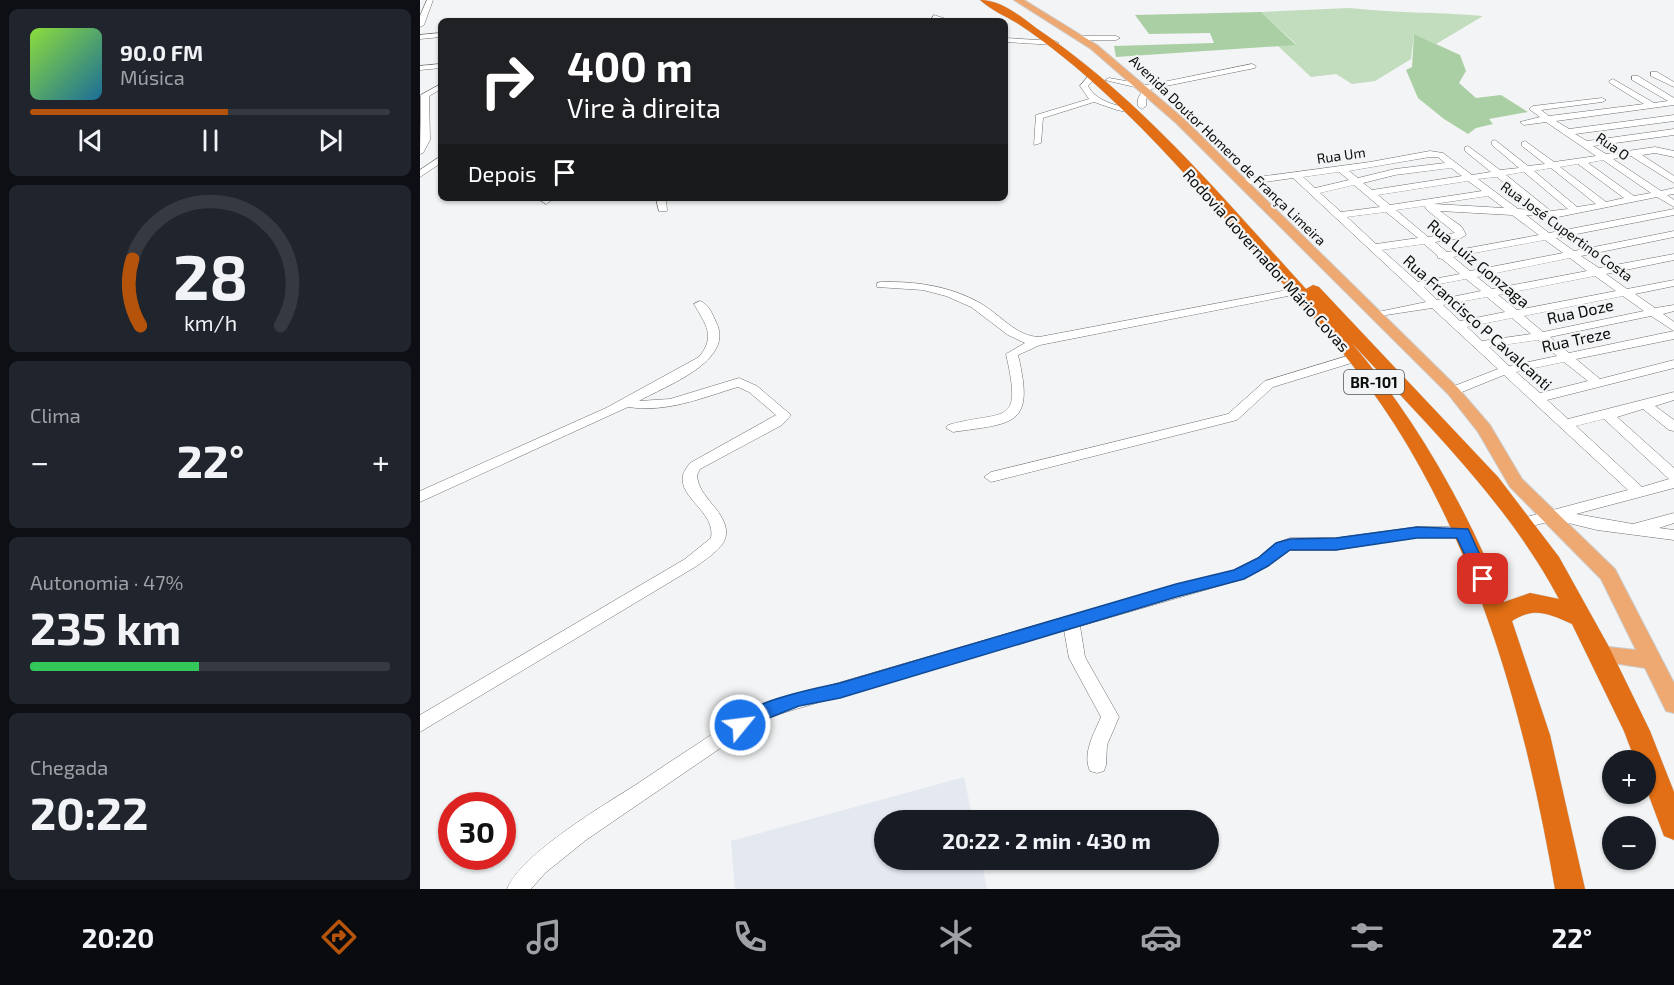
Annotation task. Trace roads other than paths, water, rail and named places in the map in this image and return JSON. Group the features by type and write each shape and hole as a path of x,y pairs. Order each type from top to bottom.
{"highway":[{"name":"Rodovia Governador Mário Covas","path":"985,0 1046,43 1102,77 1142,96 1432,417 1524,524 1551,563 1600,654 1637,731 1674,827"},
{"name":"Rodovia Governador Mário Covas","path":"993,0 1062,42 1102,77"},
{"name":"Rodovia Governador Mário Covas","path":"1142,96 1396,412 1462,532 1499,617 1533,717 1555,803 1570,889"},
{"path":"1499,617 1513,606 1532,601 1558,608 1581,618"}],"main road":[{"name":"Avenida Doutor Homero de França Limeira","path":"1018,0 1108,57 1142,96 1243,182 1453,391 1484,429 1516,483 1554,516 1608,574 1674,704"},
{"path":"1600,654 1651,660"}],"street":[{"path":"420,24 423,11 430,0"},
{"path":"1008,34 1046,43"},
{"path":"420,37 438,35"},
{"path":"1079,38 1116,38"},
{"path":"1008,41 1046,43"},
{"path":"420,68 438,66"},
{"path":"1036,143 1039,117 1096,99 1142,96 1252,66"},
{"path":"1654,74 1674,85"},
{"path":"1096,99 1086,92 1084,86 1102,77 1142,96"},
{"path":"1635,78 1674,102"},
{"path":"1613,81 1653,106"},
{"path":"420,151 426,140 425,95 438,88"},
{"name":"Rua O","path":"1602,100 1532,107 1674,204"},
{"path":"1524,122 1674,102"},
{"path":"1568,132 1674,118"},
{"path":"1586,144 1674,132"},
{"path":"1495,143 1576,211"},
{"path":"1525,144 1604,205"},
{"path":"1468,149 1549,214"},
{"path":"1371,193 1655,150 1674,154"},
{"path":"1633,153 1674,180"},
{"name":"Rua Um","path":"1243,182 1430,154 1443,156"},
{"path":"1569,154 1632,199"},
{"name":"Rua José Cupertino Costa","path":"1443,156 1571,254 1674,327"},
{"path":"420,174 438,161"},
{"path":"1312,192 1395,172 1454,165"},
{"name":"Rua Luiz Gonzaga","path":"1341,169 1442,256 1467,274 1596,382"},
{"name":"Rua Francisco P Cavalcanti","path":"1295,176 1639,492"},
{"path":"1426,205 1549,214 1576,211 1674,191"},
{"path":"1337,216 1426,205 1490,193"},
{"path":"1373,248 1461,235 1461,232 1426,205"},
{"path":"1442,256 1674,212"},
{"path":"1414,286 1674,234"},
{"path":"1377,315 1491,295 1674,257"},
{"path":"1457,325 1674,283"},
{"path":"881,285 920,287 955,295 983,310 1022,338 1040,341"},
{"path":"953,428 1008,419 1015,413 1018,405 1017,372 1012,354 1040,341 1298,291"},
{"path":"420,497 627,403 689,370 711,352 715,340 715,330 700,304"},
{"name":"Rua Doze","path":"1478,345 1540,336 1674,308"},
{"name":"Rua Treze","path":"1453,391 1506,370 1674,335"},
{"path":"991,477 1232,417 1249,403 1258,391 1269,384 1354,358"},
{"path":"1537,398 1674,364"},
{"path":"420,724 690,563 715,544 720,531 717,522 697,494 689,475 690,471 695,466 777,422 784,415 753,389 739,382 698,397 673,403 652,406 627,403"},
{"path":"1565,424 1674,396"},
{"path":"1645,404 1674,427"},
{"path":"1607,415 1674,476"},
{"path":"1524,524 1674,483"},
{"path":"1554,516 1597,525 1674,535"},
{"path":"1635,529 1674,518"},
{"path":"517,889 538,866 579,833 754,716 798,699 840,690 1071,621 1238,575 1263,562 1281,547 1290,544 1336,544 1408,533 1462,532"},
{"path":"1071,621 1077,658 1110,717 1098,745 1097,765"}]}
